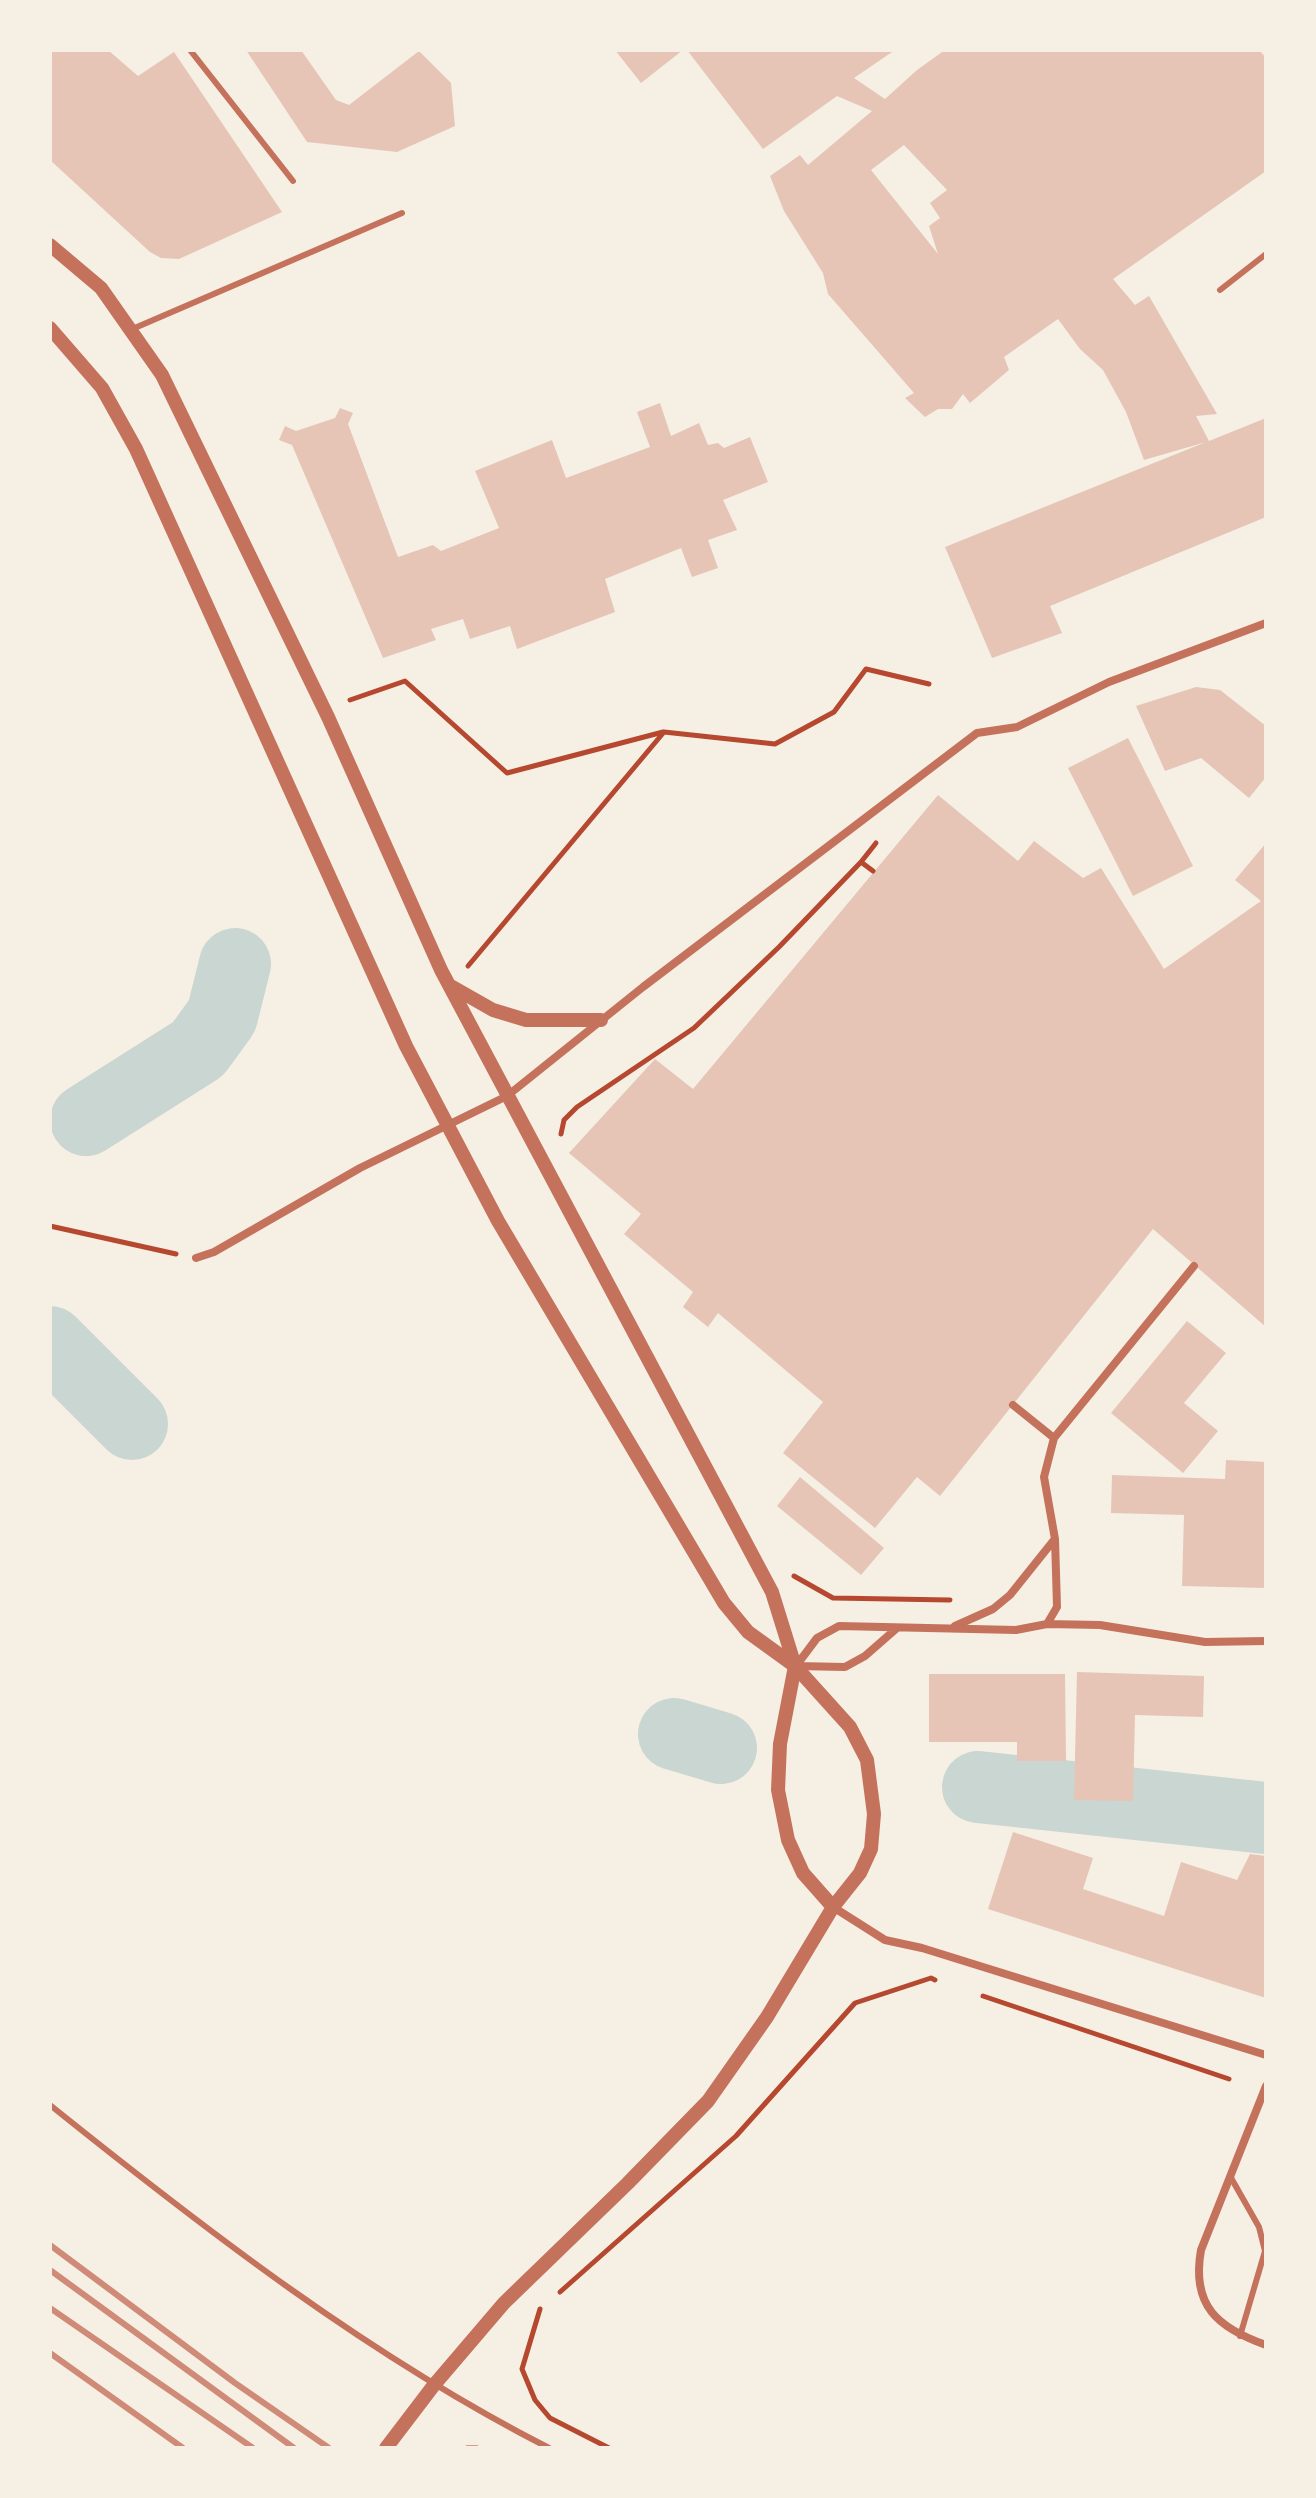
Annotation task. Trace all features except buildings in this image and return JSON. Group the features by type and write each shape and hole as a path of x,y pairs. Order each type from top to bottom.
{"street":[{"path":"50,245 101,288 162,375 328,717 449,985 772,1592 795,1666"},
{"path":"50,328 102,388 136,449 406,1046 498,1221 724,1603 748,1632 795,1666 850,1727 867,1760 874,1814 871,1849 860,1873 833,1907 767,2017 708,2101 504,2303 434,2385 386,2448"},
{"path":"196,1258 214,1252 360,1168 507,1096 601,1020 977,733 1017,727 1109,682 1266,623"},
{"path":"449,985 493,1010 526,1020 601,1020"},
{"path":"1047,1624 1057,1607 1055,1539 1044,1477 1054,1438 1194,1266"},
{"path":"1013,1405 1054,1438"},
{"path":"952,1627 1002,1602 1055,1539"},
{"path":"1266,1641 1205,1642 1100,1625 1047,1624 1016,1630 839,1626 817,1638 795,1666 780,1744 778,1790 788,1840 803,1873 833,1907 885,1940 922,1948 1266,2055"},
{"path":"795,1666 845,1667 865,1656 898,1628"},
{"path":"1266,2086 1201,2250 1198,2267 1201,2289 1212,2316 1240,2336 1266,2345"}],"lane":[{"path":"190,50 293,181"},
{"path":"130,330 402,213"},
{"path":"1220,290 1266,254"},
{"path":"50,2105 250,2260 434,2385 549,2448"},
{"path":"1230,2176 1259,2227 1265,2251 1240,2336"}],"path":[{"path":"350,700 405,681 507,773 664,732 775,744 834,712 866,669 929,684"},
{"path":"467,967 664,732"},
{"path":"559,1144 564,1120 577,1107 694,1028 779,947 861,862"},
{"path":"50,1226 196,1258"},
{"path":"793,1575 833,1598 951,1600"},
{"path":"609,2448 550,2418 535,2400 522,2369 538,2311 736,2136 855,2003 931,1978 946,1983"},
{"path":"976,1994 1229,2079"},
{"path":"467,2448 477,2448"}],"waterway":[{"path":"86,1120 198,1049 222,1016 235,964"},
{"path":"50,1342 132,1424"},
{"path":"674,1734 721,1748"},
{"path":"978,1787 1266,1818"}],"railway":[{"path":"50,2245 235,2383 329,2448"},
{"path":"50,2270 294,2448"},
{"path":"50,2308 253,2448"},
{"path":"50,2353 183,2448"}]}
